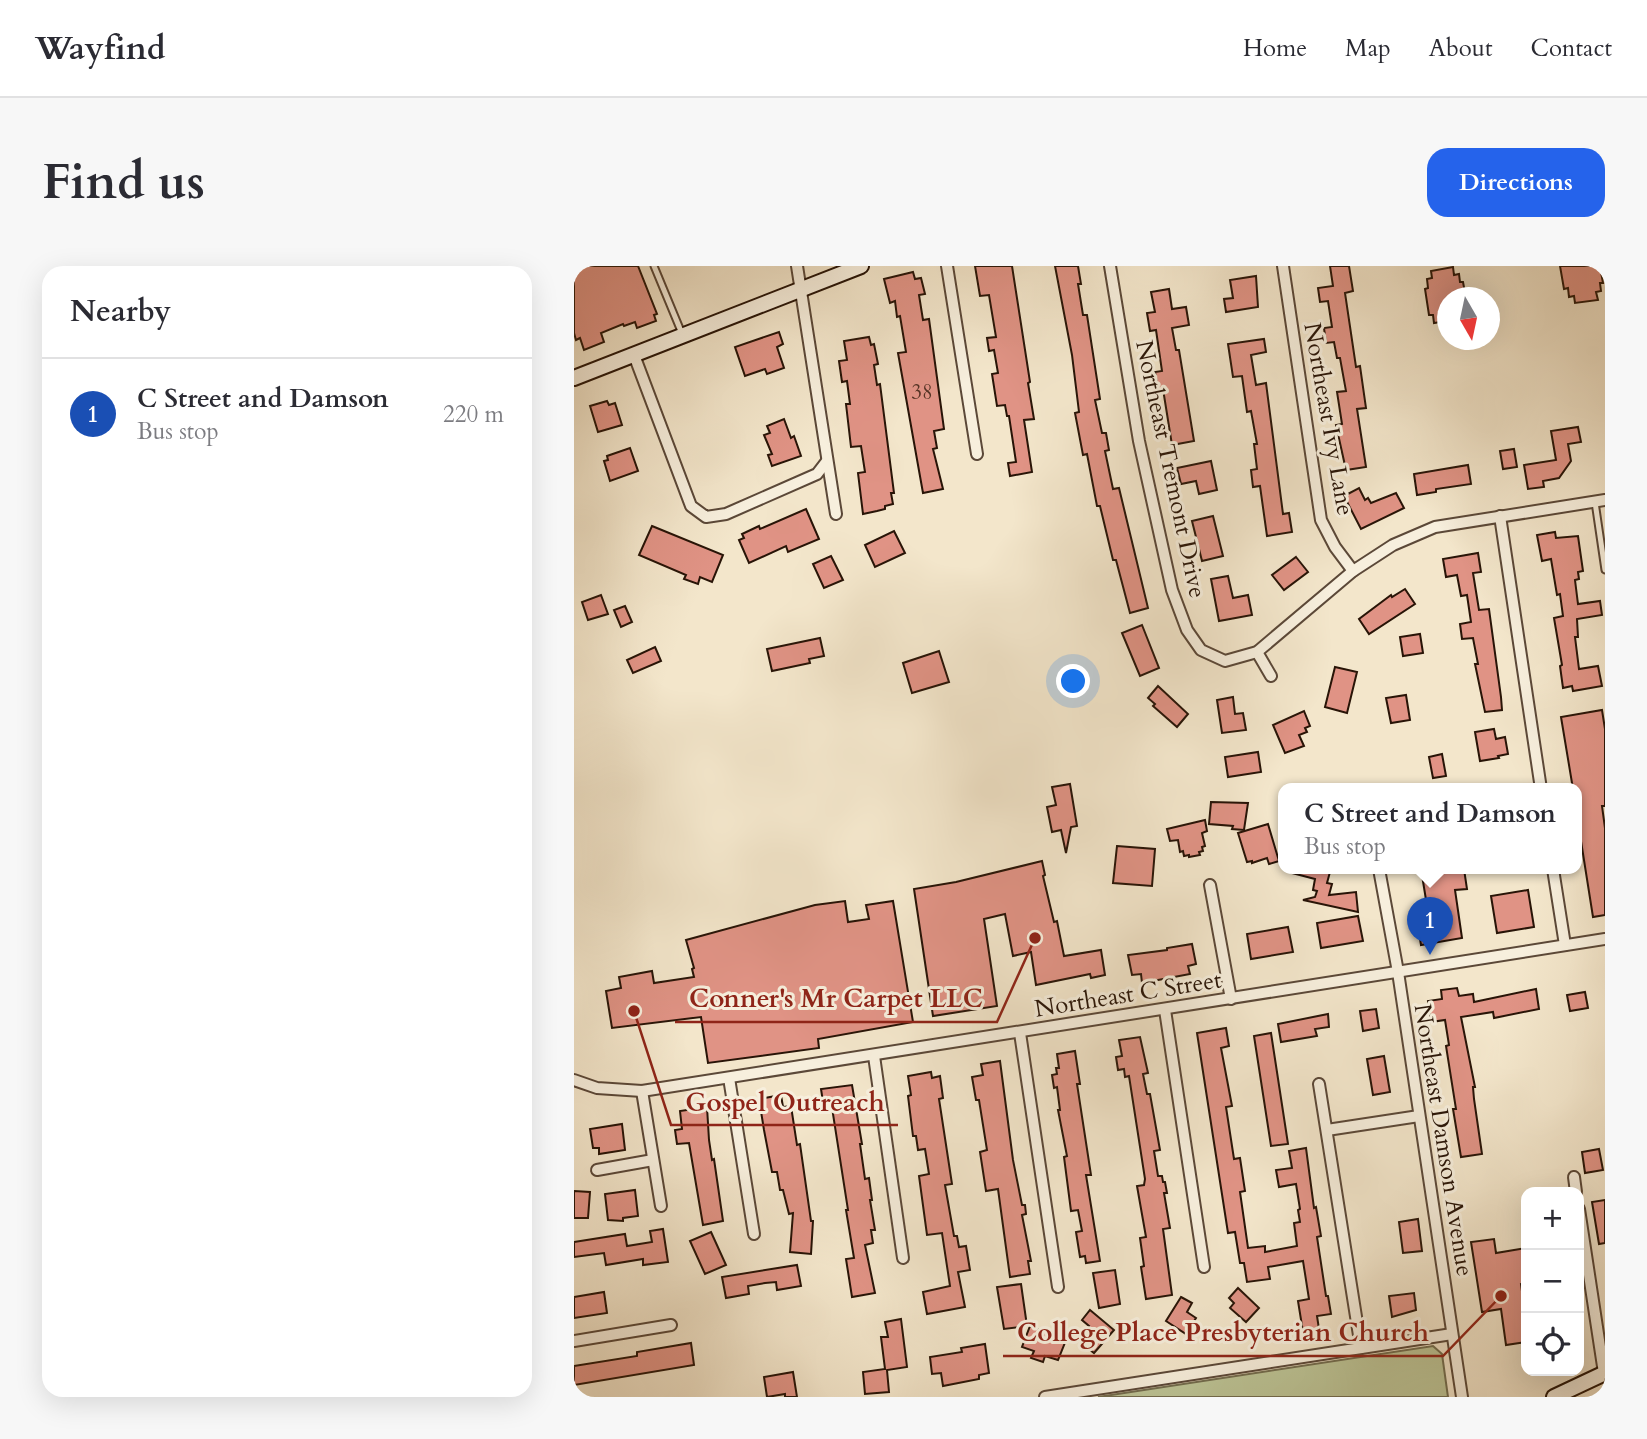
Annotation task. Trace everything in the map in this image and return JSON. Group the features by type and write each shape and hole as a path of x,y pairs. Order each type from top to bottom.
{"main road":[{"path":"574,378 861,266"},
{"path":"1554,1397 1605,1373"}],"street":[{"path":"797,266 835,514"},
{"path":"947,266 977,454"},
{"name":"Northeast Tremont Drive","path":"1110,266 1139,441 1171,590 1187,630 1201,650 1224,661 1257,652"},
{"name":"Northeast Ivy Lane","path":"1283,266 1321,520 1335,547 1353,571"},
{"path":"634,355 691,506 706,517 726,514 817,474 827,461"},
{"path":"1271,677 1257,652 1353,571 1393,545 1434,527 1600,501"},
{"path":"1500,516 1540,783"},
{"name":"Northeast Damson Avenue","path":"1380,874 1398,972 1462,1397"},
{"path":"1554,874 1565,945"},
{"path":"1210,886 1231,999"},
{"name":"Northeast C Street","path":"574,1080 597,1088 642,1091 1605,939"},
{"path":"1165,1010 1203,1267"},
{"path":"1020,1033 1058,1287"},
{"path":"874,1056 903,1258"},
{"path":"729,1078 754,1234"},
{"path":"1319,1084 1362,1348"},
{"path":"642,1091 661,1206"},
{"path":"1326,1130 1419,1116"},
{"path":"597,1170 653,1160"},
{"path":"1574,1177 1575,1187"},
{"path":"1584,1241 1605,1373"},
{"path":"574,1341 671,1325"},
{"path":"1045,1397 1452,1334"}],"lane":[{"path":"654,266 683,335"},
{"path":"1600,501 1605,570"}],"green space":[{"path":"1433,1346 1442,1354 1448,1397 1098,1397"}],"building":[{"path":"574,266 638,266 657,314 654,315 656,321 637,328 635,322 624,326 623,324 601,333 604,342 584,350 580,338 576,340 574,333"},
{"path":"975,266 1012,266 1034,419 1024,420 1032,472 1010,476 1008,463 1016,462 1009,416 1005,405 997,406 992,374 998,373 994,350 989,351 987,338 996,337 989,295 980,296"},
{"path":"1055,266 1078,266 1083,315 1087,315 1100,399 1095,400 1102,433 1106,433 1109,450 1105,451 1113,489 1119,488 1148,608 1130,613 1100,506 1097,506 1087,454 1083,455 1075,413 1079,412 1072,355"},
{"path":"1330,266 1349,266 1353,291 1345,293 1356,367 1360,366 1366,408 1357,409 1366,467 1346,470 1336,425 1342,424 1337,392 1346,391 1334,342 1326,343 1324,328 1332,327 1328,301 1320,302 1318,288 1333,286"},
{"path":"1560,266 1600,266 1603,283 1600,283 1601,291 1596,292 1598,300 1575,303 1574,296 1569,297 1568,288 1564,289"},
{"path":"1453,267 1454,275 1459,274 1464,287 1437,287 1437,323 1434,323 1433,315 1429,315 1425,289 1428,288 1427,279 1432,278 1431,271"},
{"path":"913,272 915,279 921,278 925,294 919,295 923,320 929,319 944,429 934,431 937,448 933,449 943,489 923,493 898,353 906,352 900,316 897,317 895,301 890,303 884,279"},
{"path":"1256,276 1258,307 1226,312 1224,299 1233,298 1230,280"},
{"path":"1169,289 1172,309 1186,307 1189,325 1172,328 1176,350 1179,350 1194,441 1172,445 1163,389 1158,390 1155,372 1162,371 1156,330 1150,331 1147,313 1155,312 1151,292"},
{"path":"779,332 783,344 777,347 784,368 767,374 765,369 745,376 735,347"},
{"path":"869,337 871,345 874,344 878,364 874,365 877,385 880,384 894,493 891,493 893,504 885,506 885,509 863,514 858,473 865,472 861,446 851,447 846,404 850,404 847,381 842,382 839,361 847,360 844,341"},
{"path":"1264,339 1266,352 1251,355 1256,385 1266,383 1283,514 1289,513 1292,532 1267,536 1260,486 1253,487 1251,470 1257,469 1254,444 1257,444 1251,411 1247,412 1242,376 1233,377 1228,344"},
{"path":"607,401 609,405 615,403 622,425 598,432 590,406"},
{"path":"784,419 801,456 772,466 768,455 772,454 764,435 770,433 767,426"},
{"path":"1578,427 1581,442 1568,444 1571,461 1559,478 1543,481 1544,487 1528,489 1524,465 1556,460 1551,431"},
{"path":"630,448 638,471 610,481 604,461 608,460 607,456"},
{"path":"1514,449 1517,467 1503,469 1500,451"},
{"path":"1211,461 1217,490 1199,494 1196,481 1181,484 1177,468"},
{"path":"1468,465 1471,484 1417,495 1414,474"},
{"path":"1359,488 1365,500 1368,498 1371,503 1396,493 1404,508 1361,529 1344,496"},
{"path":"806,509 819,539 788,552 786,546 749,563 739,540 744,538 742,534"},
{"path":"1213,516 1223,556 1202,561 1192,521"},
{"path":"652,526 723,555 712,582 700,577 698,584 684,579 686,575 639,555"},
{"path":"894,531 905,553 875,567 865,545"},
{"path":"1555,532 1556,538 1578,536 1583,571 1578,572 1579,579 1575,580 1578,604 1600,601 1602,615 1577,619 1578,637 1575,637 1579,669 1598,666 1602,686 1573,691 1572,686 1563,688 1554,618 1563,616 1560,594 1557,595 1551,559 1542,561 1537,535"},
{"path":"1478,553 1481,572 1473,573 1479,610 1489,609 1502,710 1485,712 1475,664 1478,664 1473,638 1462,639 1460,624 1471,622 1467,595 1461,596 1457,575 1446,577 1443,559"},
{"path":"831,556 843,580 824,588 813,564"},
{"path":"1296,557 1308,572 1284,590 1272,575"},
{"path":"1228,576 1233,598 1248,595 1252,615 1219,621 1211,579"},
{"path":"1405,589 1415,604 1369,634 1359,619 1391,595 1392,597"},
{"path":"601,595 608,614 588,620 582,602"},
{"path":"625,606 632,622 621,627 614,610"},
{"path":"1142,625 1159,668 1140,676 1122,633"},
{"path":"1420,634 1423,653 1403,656 1400,637"},
{"path":"820,638 824,656 809,659 810,663 772,671 767,649"},
{"path":"655,647 661,661 633,673 627,660"},
{"path":"939,651 949,682 912,693 903,663"},
{"path":"1335,667 1357,672 1347,713 1325,707"},
{"path":"1158,686 1188,714 1177,727 1153,706 1155,704 1148,698"},
{"path":"1406,695 1410,720 1391,723 1386,698"},
{"path":"1233,697 1235,714 1243,713 1246,730 1222,733 1217,700"},
{"path":"1602,710 1605,729 1605,806 1602,806 1605,828 1605,915 1593,917 1582,848 1582,783 1572,783 1561,717"},
{"path":"1304,711 1310,726 1305,728 1307,732 1299,735 1304,746 1285,753 1273,725"},
{"path":"1494,729 1496,739 1505,737 1508,754 1480,761 1475,732"},
{"path":"1258,752 1261,772 1228,777 1225,757"},
{"path":"1442,754 1446,776 1433,778 1429,757"},
{"path":"1070,784 1077,826 1071,827 1066,853 1061,830 1052,832 1047,807 1056,805 1052,787"},
{"path":"1211,802 1248,803 1244,830 1209,824"},
{"path":"1205,820 1207,831 1202,833 1205,846 1202,847 1203,851 1199,852 1200,855 1184,856 1183,851 1180,852 1178,840 1170,841 1167,829"},
{"path":"1268,824 1278,861 1269,864 1267,858 1247,862 1238,833"},
{"path":"1117,846 1155,849 1152,886 1113,883"},
{"path":"1042,861 1043,876 1054,922 1057,921 1064,956 1101,950 1105,975 1091,978 1090,974 1036,985 1031,952 1013,956 1005,914 984,919 997,1006 933,1016 914,889 956,882"},
{"path":"1296,874 1329,874 1327,883 1332,884 1329,895 1356,892 1358,912 1303,900 1315,897 1315,879"},
{"path":"1422,874 1465,874 1467,889 1455,890 1462,938 1421,945 1415,908 1427,906"},
{"path":"1528,890 1534,927 1497,933 1491,896"},
{"path":"845,901 848,922 869,919 866,905 893,901 913,1022 818,1039 819,1048 708,1063 701,1017 612,1028 606,991 621,988 619,977 652,971 654,983 694,977 686,940 815,905"},
{"path":"1358,916 1363,941 1321,948 1317,923"},
{"path":"1288,927 1293,952 1251,959 1247,934"},
{"path":"1192,944 1196,964 1188,966 1190,974 1142,983 1141,974 1132,975 1128,955"},
{"path":"1457,988 1459,996 1473,994 1474,1002 1536,989 1539,1009 1494,1018 1493,1012 1461,1017 1475,1087 1474,1099 1482,1154 1461,1157 1453,1109 1456,1109 1446,1046 1449,1045 1445,1020 1431,1022 1428,1001 1442,999 1441,990"},
{"path":"1585,992 1588,1008 1570,1011 1567,995"},
{"path":"1376,1009 1379,1028 1363,1031 1360,1011"},
{"path":"1328,1014 1329,1027 1315,1029 1317,1036 1281,1042 1278,1024"},
{"path":"1226,1028 1229,1046 1221,1048 1232,1106 1226,1107 1234,1159 1240,1158 1245,1191 1240,1192 1248,1248 1265,1246 1265,1252 1297,1246 1294,1223 1300,1222 1300,1209 1296,1184 1279,1187 1276,1170 1292,1168 1289,1151 1306,1148 1314,1208 1316,1207 1321,1236 1317,1237 1331,1314 1317,1316 1319,1329 1303,1332 1298,1301 1309,1299 1303,1261 1268,1267 1270,1279 1247,1282 1244,1263 1240,1263 1235,1232 1228,1233 1197,1033"},
{"path":"1271,1033 1288,1144 1271,1146 1254,1036"},
{"path":"1140,1037 1148,1073 1143,1074 1147,1094 1150,1094 1160,1150 1154,1151 1158,1176 1162,1176 1167,1193 1164,1193 1170,1228 1163,1229 1172,1295 1146,1299 1140,1238 1146,1237 1137,1186 1144,1185 1145,1179 1129,1076 1125,1077 1124,1069 1118,1070 1116,1057 1122,1056 1119,1040"},
{"path":"1075,1051 1080,1084 1077,1084 1091,1175 1086,1175 1100,1261 1086,1263 1085,1256 1080,1257 1076,1232 1082,1231 1078,1210 1071,1211 1064,1157 1067,1156 1058,1110 1057,1087 1054,1088 1052,1075 1057,1074 1056,1068 1059,1068 1057,1054"},
{"path":"1384,1056 1390,1092 1373,1095 1367,1059"},
{"path":"1000,1061 1013,1160 1022,1205 1025,1205 1026,1214 1022,1215 1031,1261 1028,1261 1030,1274 1010,1277 998,1189 986,1191 980,1152 987,1150 979,1100 976,1100 972,1077 983,1075 981,1064"},
{"path":"931,1072 932,1078 940,1076 943,1098 939,1099 952,1184 945,1185 954,1236 957,1236 959,1247 966,1246 970,1270 958,1272 965,1307 927,1314 923,1292 950,1286 942,1233 927,1235 919,1176 929,1174 925,1149 918,1150 916,1136 913,1136 908,1076"},
{"path":"852,1085 865,1179 869,1178 872,1200 875,1230 871,1230 873,1243 865,1245 875,1293 852,1297 846,1259 854,1258 848,1210 831,1101 823,1102 821,1089"},
{"path":"781,1095 783,1107 791,1106 797,1145 800,1144 813,1221 811,1254 790,1252 793,1213 789,1214 777,1172 772,1172 764,1130 759,1099"},
{"path":"707,1107 709,1140 723,1221 703,1225 689,1143 677,1144 675,1130 682,1129 680,1111"},
{"path":"622,1124 625,1150 599,1154 599,1148 593,1148 590,1129"},
{"path":"1599,1149 1603,1170 1585,1173 1582,1152"},
{"path":"635,1190 638,1216 623,1218 623,1221 608,1220 605,1194"},
{"path":"574,1191 590,1192 588,1218 574,1218"},
{"path":"1605,1200 1605,1243 1599,1244 1592,1202"},
{"path":"1418,1219 1422,1251 1403,1253 1399,1222"},
{"path":"663,1229 668,1262 643,1265 643,1259 606,1265 604,1253 574,1257 574,1242 625,1234 627,1246 652,1242 650,1231"},
{"path":"711,1232 726,1265 705,1274 690,1241"},
{"path":"1494,1239 1496,1253 1521,1249 1521,1343 1506,1345 1501,1309 1482,1312 1471,1242"},
{"path":"797,1265 801,1286 777,1290 776,1282 765,1283 748,1286 749,1294 726,1298 722,1277"},
{"path":"1115,1270 1120,1304 1099,1308 1093,1273"},
{"path":"1021,1284 1027,1326 1004,1329 997,1287"},
{"path":"1238,1288 1259,1308 1246,1322 1230,1308 1234,1303 1229,1298"},
{"path":"604,1292 607,1313 574,1318 574,1297"},
{"path":"1414,1293 1416,1310 1392,1317 1389,1296"},
{"path":"1181,1297 1192,1303 1187,1312 1196,1318 1186,1334 1166,1321"},
{"path":"1090,1310 1114,1330 1094,1353 1078,1340 1089,1326 1082,1320"},
{"path":"901,1319 907,1367 887,1370 889,1392 865,1394 863,1372 885,1369 881,1337 888,1337 885,1322"},
{"path":"1030,1326 1066,1340 1058,1360 1045,1356 1043,1362 1031,1358 1034,1351 1022,1347"},
{"path":"691,1343 694,1365 574,1385 574,1366 637,1356 637,1352"},
{"path":"985,1344 989,1373 979,1375 979,1379 943,1386 941,1373 932,1374 930,1357 962,1352 961,1348"},
{"path":"793,1372 797,1397 785,1397 785,1394 767,1397 764,1377"}],"place":[{"name":"Conner's Mr Carpet LLC","path":"1035,938"},
{"name":"C Street and Damson","path":"1430,955"},
{"name":"Gospel Outreach","path":"634,1011"},
{"name":"College Place Presbyterian Church","path":"1501,1296"}]}
